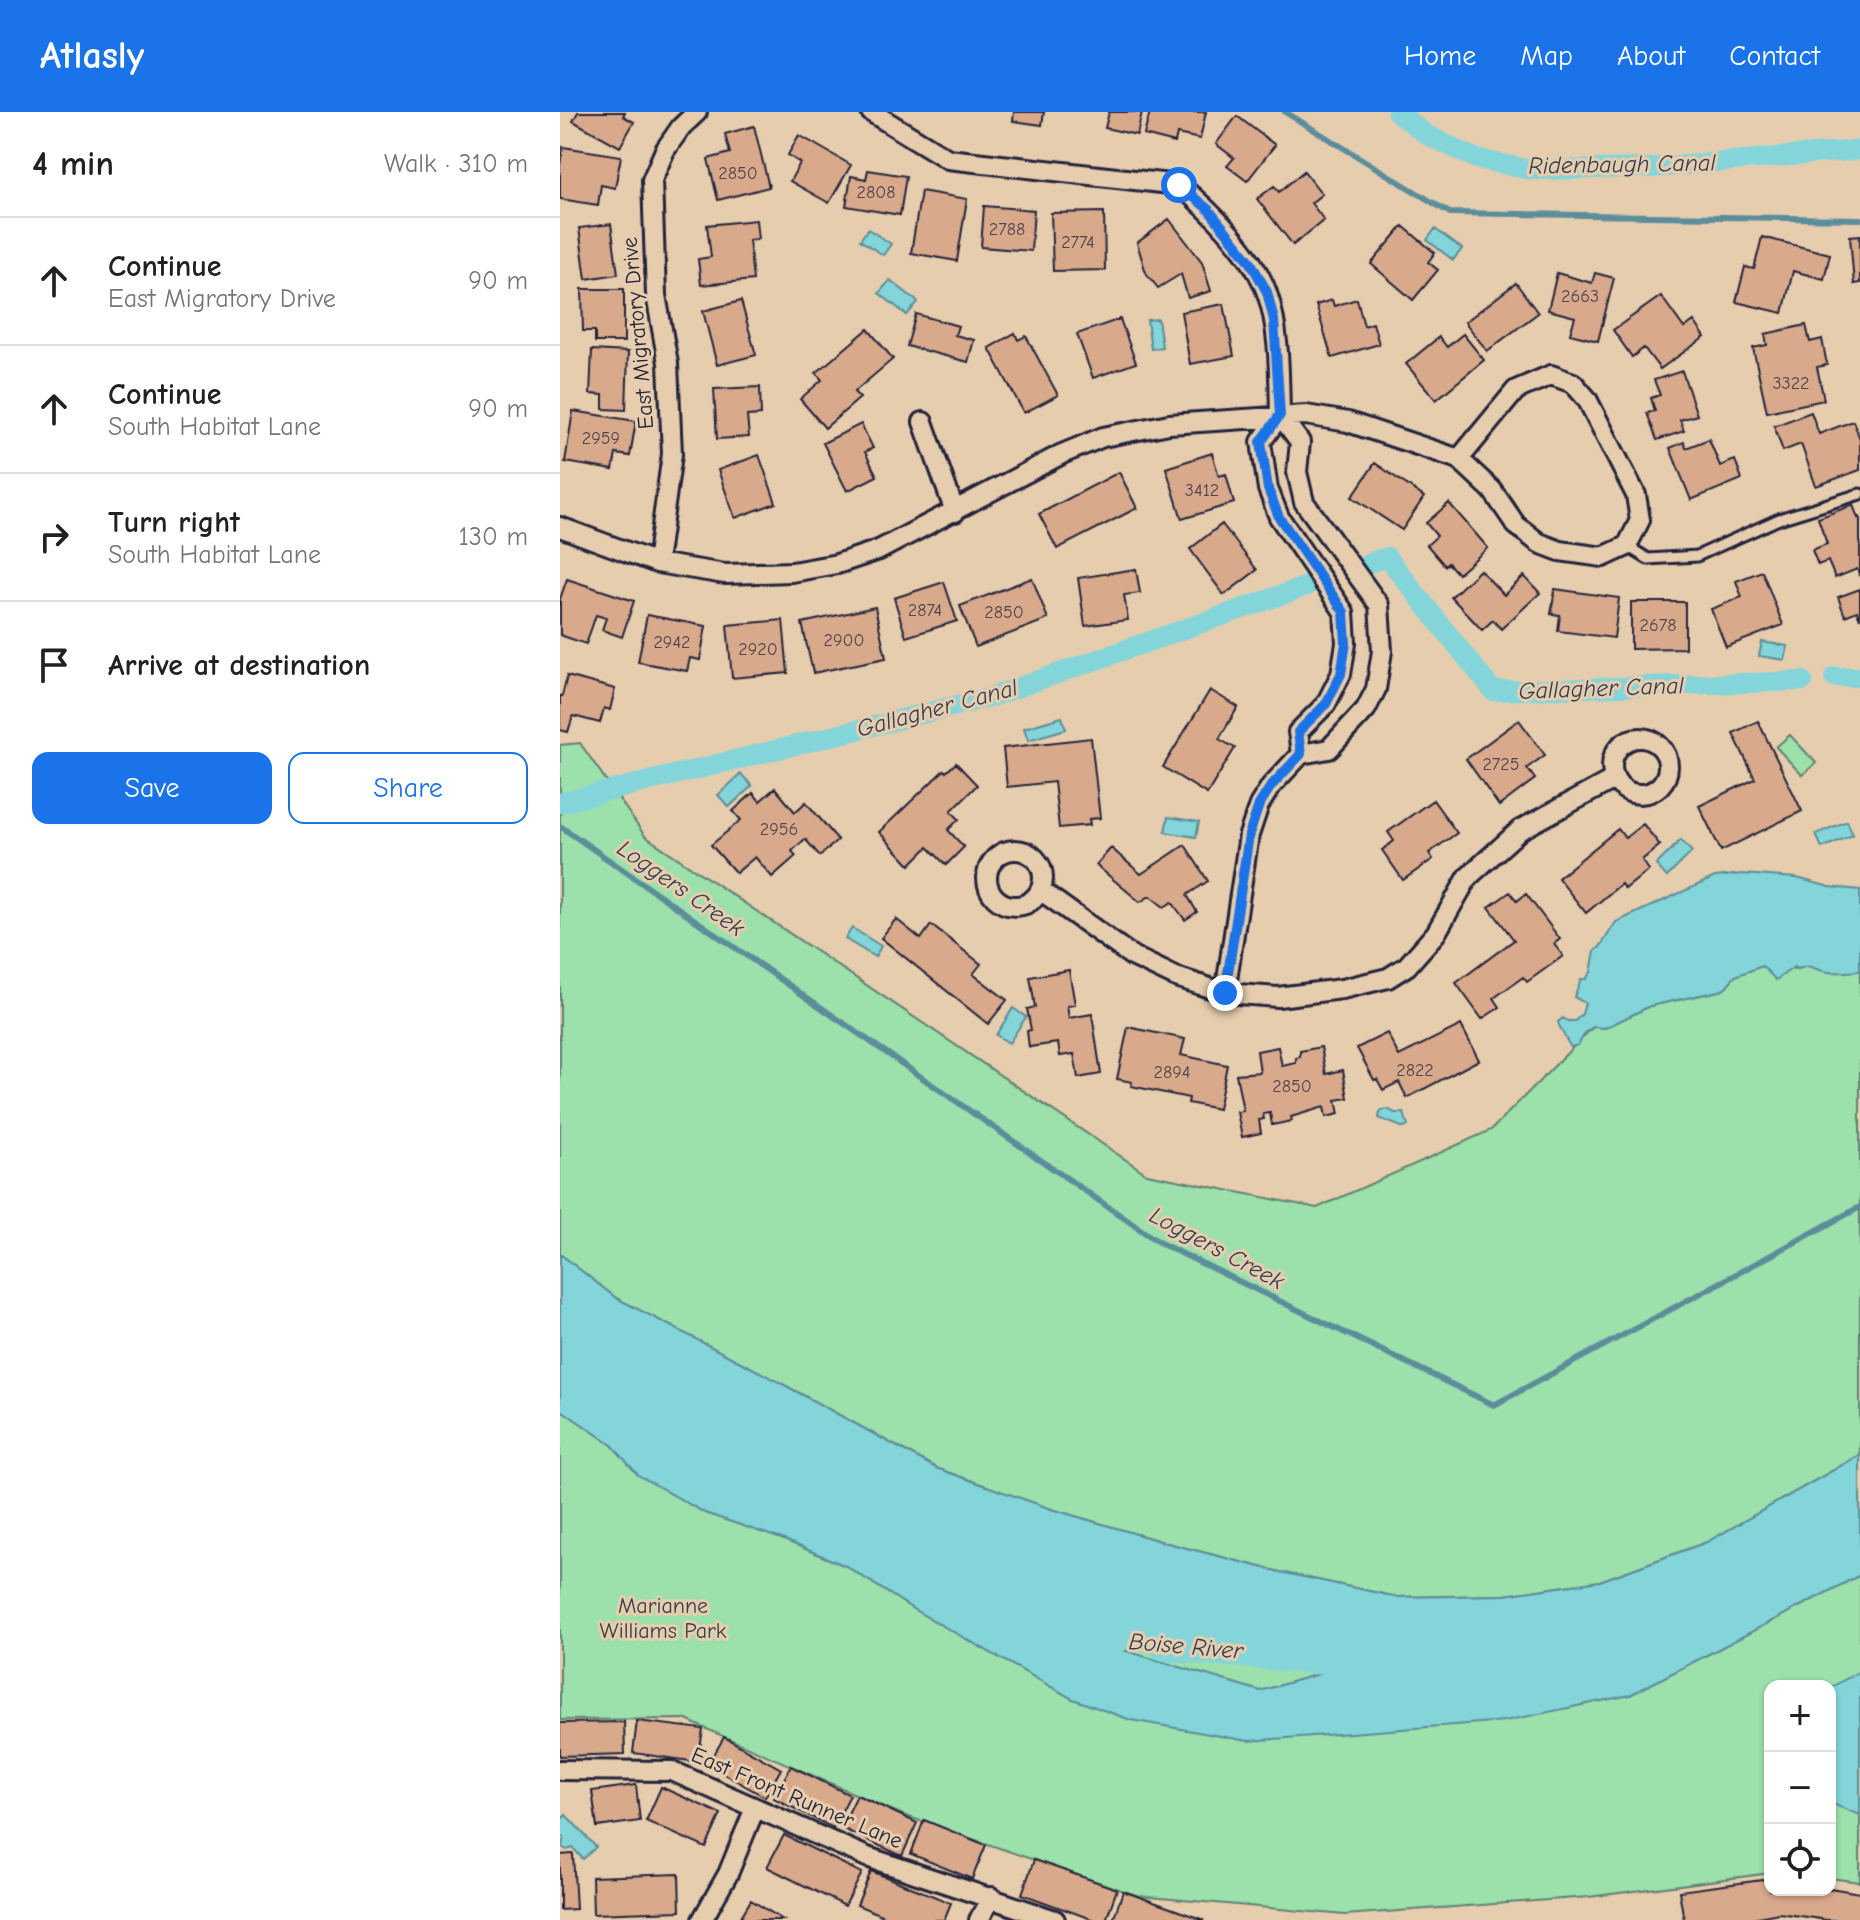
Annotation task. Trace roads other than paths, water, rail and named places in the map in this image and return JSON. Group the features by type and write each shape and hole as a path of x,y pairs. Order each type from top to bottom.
{"street":[{"name":"East Migratory Drive","path":"657,563 672,454 668,363 656,295 652,180 665,150 681,127 697,112"},
{"path":"871,112 948,159 1179,185 1208,209 1250,261 1267,292 1274,320 1280,415 1300,442 1297,472 1304,502 1379,605 1382,651 1376,689 1366,709 1329,749 1301,754 1271,786 1259,805 1249,835 1225,993"},
{"path":"560,527 657,563 725,574 792,572 837,564 879,550 1062,454 1103,437 1157,425 1280,415 1306,415 1348,422 1459,459 1492,490 1516,525 1539,543 1560,551 1603,557 1627,546 1640,520 1636,495 1587,399 1573,383 1551,375 1516,390 1459,459"},
{"path":"1280,415 1261,442 1268,489 1279,517 1344,612 1346,643 1341,674 1326,704 1298,732 1301,754"},
{"path":"923,422 955,512"},
{"path":"1040,890 1132,956 1176,977 1225,993 1278,997 1342,989 1388,978 1407,966 1423,950 1468,877 1520,830 1614,779"},
{"name":"East Front Runner Lane","path":"560,1770 672,1771 867,1857 1055,1920"},
{"path":"702,1920 728,1874 755,1808"},
{"path":"979,1920 991,1897"}],"lane":[{"path":"1627,546 1648,559 1697,556 1779,519 1860,494"}],"water":[{"path":"868,229 891,244 883,255 860,240"},
{"path":"1435,229 1462,249 1453,260 1427,240"},
{"path":"890,280 918,302 907,315 879,293"},
{"path":"1158,319 1162,347 1151,349 1147,320"},
{"path":"1762,642 1788,646 1785,660 1759,656"},
{"path":"1062,717 1066,729 1028,740 1024,728"},
{"path":"741,774 752,786 729,807 718,795"},
{"path":"1168,817 1199,822 1196,837 1165,832"},
{"path":"1847,821 1853,835 1822,848 1816,834"},
{"path":"1681,840 1692,852 1667,877 1656,865"},
{"path":"1742,874 1797,878 1830,887 1860,890 1860,971 1833,972 1808,966 1794,967 1776,980 1762,966 1735,976 1723,990 1650,1006 1605,1028 1593,1027 1578,1045 1571,1047 1558,1022 1563,1018 1575,1021 1582,1014 1585,1003 1574,997 1581,979 1586,979 1591,972 1595,951 1616,922 1715,877"},
{"path":"852,928 881,946 875,957 845,939"},
{"path":"1013,1008 1026,1017 1009,1043 996,1035"},
{"path":"1387,1109 1404,1113 1408,1126 1404,1128 1379,1118 1380,1112"},
{"path":"560,1254 616,1298 936,1468 1051,1509 1280,1572 1397,1597 1505,1595 1600,1581 1707,1542 1860,1455 1860,1575 1630,1695 1505,1721 1248,1741 1131,1720 1073,1699 913,1609 846,1566 782,1539 705,1513 638,1475 612,1445 560,1409","holes":["1247,1645 1314,1645 1363,1658 1358,1666 1260,1691 1126,1651 1136,1646 1179,1651"]},
{"path":"1860,1671 1860,1815 1836,1805 1836,1685"},
{"path":"566,1815 596,1847 583,1859 573,1848 567,1850 562,1847 564,1838 560,1834 560,1821"}],"waterway":[{"path":"1285,112 1450,213 1860,219"},
{"name":"Ridenbaugh Canal","path":"1397,112 1427,135 1477,159 1532,170 1651,168 1860,150"},
{"name":"Gallagher Canal","path":"1369,563 1387,557 1493,691 1803,681"},
{"name":"Gallagher Canal","path":"560,803 991,697 1307,586"},
{"name":"Gallagher Canal","path":"1834,677 1860,677"},
{"name":"Loggers Creek","path":"560,826 1160,1243 1494,1405 1860,1207"},
{"name":"Boise River","path":"1165,1644 1407,1665"}],"park label":[{"name":"Marianne Williams Park","path":"663,1618"}]}
